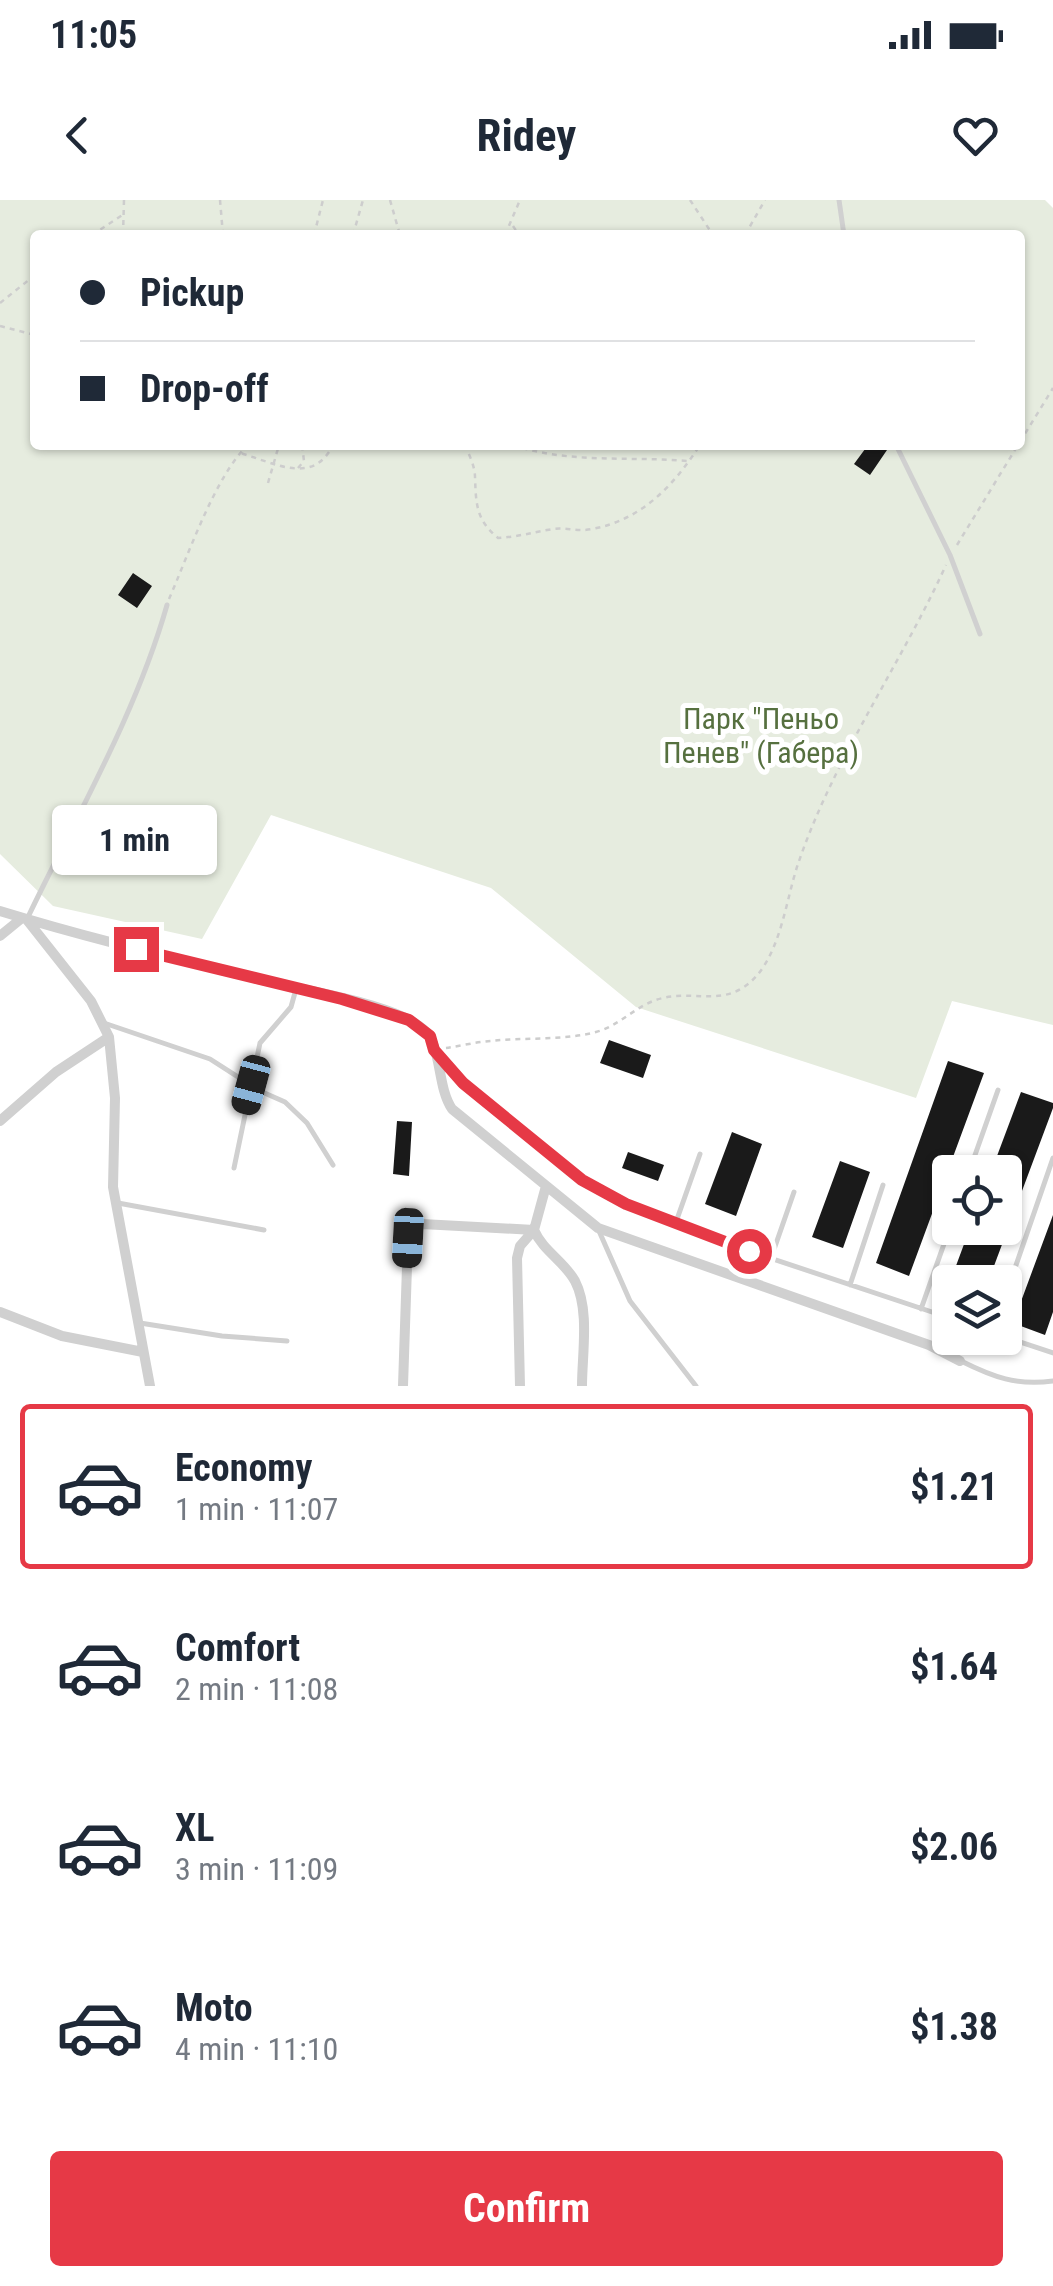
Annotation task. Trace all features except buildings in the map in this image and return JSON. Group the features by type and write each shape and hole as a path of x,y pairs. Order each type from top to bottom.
{"street":[{"path":"0,911 357,1003 409,1020 430,1036 444,1096 452,1109 598,1228 930,1345 960,1361"},
{"path":"0,936 24,919"},
{"path":"24,919 72,976 109,1036 114,1064 112,1187 150,1386"},
{"path":"0,1120 56,1072 109,1036"},
{"path":"520,1386 517,1258 520,1246 534,1230 546,1186"},
{"path":"403,1386 408,1238 413,1225 534,1230"},
{"path":"534,1230 574,1279 581,1296 582,1386"},
{"path":"0,1312 62,1336 143,1352"}],"lane":[{"path":"838,200 843,230"},
{"path":"898,450 950,555 980,634"},
{"path":"24,919 132,702 153,652 166,604"},
{"path":"234,1168 260,1043 291,1006 296,989"},
{"path":"104,1023 210,1059 285,1102 298,1113 332,1165"},
{"path":"434,1050 463,1083 606,1195 772,1258 932,1312"},
{"path":"975,1155 998,1090"},
{"path":"676,1223 700,1154"},
{"path":"1016,1265 1053,1158"},
{"path":"850,1285 883,1184"},
{"path":"772,1258 794,1192"},
{"path":"116,1203 264,1230"},
{"path":"598,1228 630,1302 696,1386"},
{"path":"921,1309 944,1245"},
{"path":"136,1322 222,1336 287,1341"},
{"path":"1022,1343 1053,1353"},
{"path":"960,1361 996,1379 1015,1383 1053,1381"}],"path":[{"path":"123,230 124,200"},
{"path":"220,200 222,230"},
{"path":"315,230 323,200"},
{"path":"355,230 362,200"},
{"path":"390,200 399,230"},
{"path":"508,230 520,200"},
{"path":"690,200 710,230"},
{"path":"748,230 766,200"},
{"path":"100,230 124,214"},
{"path":"512,224 516,230"},
{"path":"0,304 30,279"},
{"path":"0,326 30,333"},
{"path":"1025,433 1053,388"},
{"path":"166,604 206,516 243,450"},
{"path":"268,483 278,450"},
{"path":"297,469 304,461 303,450"},
{"path":"240,453 297,469 313,469 323,463 330,450"},
{"path":"467,450 476,473 476,510 484,526 498,538 557,528 596,529 621,519 647,507 669,488 697,450"},
{"path":"532,450 690,461"},
{"path":"434,1050 490,1041 580,1036 602,1031 643,1005 665,997 717,998 744,987 756,977 768,958 803,851 852,742 895,667 950,555 1015,450"}],"green space":[{"name":"Парк \"Пеньо Пенев\" (Габера)","path":"0,200 1045,200 1053,208 1053,1025 952,1001 916,1098 636,1007 491,888 271,815 202,939 53,906 0,854"}],"route":[{"path":"136,949 342,999 409,1020 430,1036 434,1050 463,1083 582,1180 626,1204 749,1251"}]}
